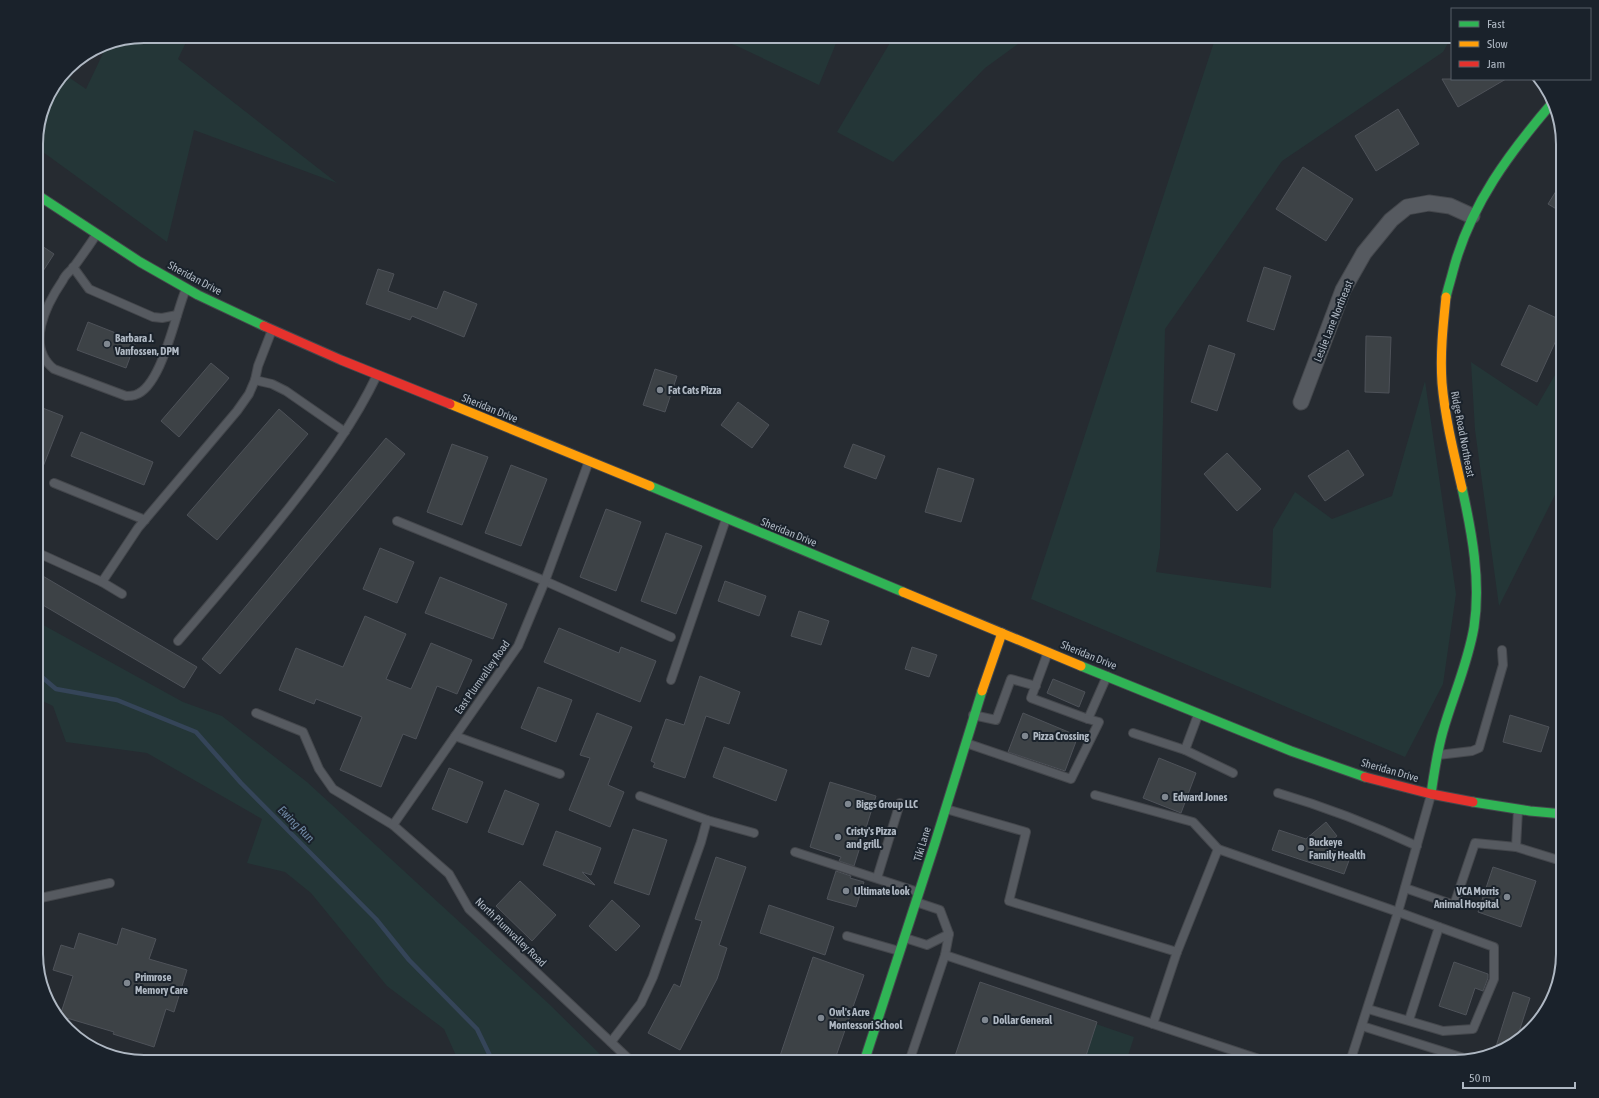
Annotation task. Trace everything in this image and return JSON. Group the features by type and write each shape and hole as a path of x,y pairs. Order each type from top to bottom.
{"street":[{"name":"Ridge Road Northeast","path":"1432,794 1437,756 1442,733 1469,649 1476,605 1476,583 1472,539 1441,386 1442,320 1450,276 1472,216 1484,193 1508,155 1549,107"},
{"name":"Sheridan Drive","path":"43,199 140,262 187,288 272,330 377,375 589,461 1198,714 1304,756 1357,774 1432,794 1488,805 1556,813"},
{"name":"Leslie Lane Northeast","path":"1301,402 1343,290 1364,253 1391,220 1407,208 1429,203 1450,206 1472,216"},
{"name":"Tiki Lane","path":"866,1055 916,902 973,715 1002,633"}],"lane":[{"path":"43,321 53,297 63,279 97,234"},
{"path":"73,267 89,289 154,317 162,318 177,315"},
{"path":"43,357 47,363 54,369 126,396 136,395 147,387 154,379 175,326 180,302 187,288"},
{"path":"102,582 145,520 237,411 249,394 272,330"},
{"path":"178,642 266,538 331,454 367,396 377,375"},
{"path":"255,380 272,384 286,391 345,432"},
{"name":"East Plumvalley Road","path":"393,825 518,646 546,581 589,461"},
{"path":"54,483 145,520"},
{"path":"671,680 726,519"},
{"path":"397,521 546,581 671,637"},
{"path":"43,555 102,582 122,594"},
{"path":"1437,756 1472,751 1479,748 1503,665 1502,650"},
{"path":"965,742 1071,779 1099,722 1032,698 1048,651"},
{"path":"1088,719 1107,675"},
{"path":"973,715 996,720 1011,679 1036,686"},
{"name":"North Plumvalley Road","path":"256,713 303,732 319,769 333,789 393,825 449,874 469,909 625,1055"},
{"path":"1185,750 1198,714"},
{"path":"1133,733 1185,750 1233,773"},
{"path":"455,736 560,774"},
{"path":"1278,793 1317,805 1376,827 1417,846"},
{"path":"1352,1055 1398,912 1432,794"},
{"path":"1095,795 1193,822 1218,850 1494,947 1494,979 1473,1029 1443,1031 1368,1009"},
{"path":"640,796 707,820 754,833"},
{"path":"877,878 900,803"},
{"path":"945,809 1026,832 1009,901 1177,952"},
{"path":"1516,847 1518,809"},
{"path":"611,1042 641,1003 653,977 701,842 707,820"},
{"path":"1405,888 1454,905 1475,843 1516,847 1555,859"},
{"path":"1153,1024 1177,952 1218,850"},
{"path":"795,852 919,892"},
{"path":"43,897 110,883"},
{"path":"911,1055 945,955 949,934 940,910 916,902"},
{"path":"1409,1020 1439,927"},
{"path":"904,938 927,945 949,934"},
{"path":"847,936 900,952"},
{"path":"945,955 1247,1055"},
{"path":"1362,1026 1454,1055"}],"shaded area":[{"path":"138,43 186,43 178,59 337,183 194,130 167,242 43,152 43,138 46,118 60,88 68,77 86,89 105,51 118,46"},
{"path":"729,43 836,43 819,85"},
{"path":"890,43 1019,43 985,68 893,162 837,132"},
{"path":"1214,43 1448,43 1443,52 1282,161 1165,329 1160,548 1156,572 1271,588 1273,529 1295,492 1332,519 1392,496 1425,381 1456,594 1443,684 1405,757 1031,599"},
{"path":"1471,362 1537,406 1556,373 1556,493 1499,606 1475,430"},
{"path":"43,625 183,702 222,716 307,782 548,1003 601,1055 456,1055 444,1029 387,986 311,893 285,872 247,863 262,819 147,753 66,742 53,706 43,701"},
{"path":"1096,1024 1134,1037 1128,1055 1086,1055"}],"building":[{"path":"1442,79 1504,80 1458,107"},
{"path":"1398,109 1419,144 1376,171 1355,136"},
{"path":"1303,167 1353,199 1326,241 1276,209"},
{"path":"1556,191 1556,209 1548,204"},
{"path":"43,247 54,254 43,271"},
{"path":"1264,267 1291,276 1274,330 1247,321"},
{"path":"378,269 394,274 388,291 437,309 444,291 477,304 464,337 412,316 410,320 366,304"},
{"path":"1529,305 1556,318 1556,340 1537,382 1501,365"},
{"name":"Barbara J. Vanfossen, DPM","path":"88,322 136,341 126,368 77,350"},
{"path":"1366,336 1391,337 1389,393 1365,392"},
{"path":"1209,345 1235,354 1217,411 1191,402"},
{"path":"211,363 229,378 179,437 161,421"},
{"name":"Fat Cats Pizza","path":"655,369 677,376 665,412 643,405"},
{"path":"738,402 769,425 752,448 721,425"},
{"path":"43,408 63,416 43,467"},
{"path":"279,409 308,434 217,540 187,515"},
{"path":"81,432 153,462 144,485 71,456"},
{"path":"386,438 405,454 220,674 202,659"},
{"path":"452,444 488,457 462,525 427,512"},
{"path":"853,444 885,456 876,479 844,467"},
{"path":"1348,450 1364,475 1325,501 1308,476"},
{"path":"1227,453 1261,489 1237,511 1204,474"},
{"path":"511,465 547,479 521,546 485,533"},
{"path":"938,468 974,479 961,522 925,512"},
{"path":"606,509 641,522 616,591 580,577"},
{"path":"666,533 702,546 676,614 641,601"},
{"path":"380,548 414,562 397,603 363,589"},
{"path":"43,576 197,667 184,688 43,605"},
{"path":"440,577 507,604 493,639 425,613"},
{"path":"725,581 766,596 759,616 718,601"},
{"path":"799,611 829,621 821,645 791,636"},
{"path":"365,616 406,634 386,679 411,689 431,643 472,660 457,694 437,686 416,739 403,734 381,787 340,770 362,717 316,699 314,704 279,690 296,648 343,667"},
{"path":"559,628 619,653 621,647 656,661 640,702 544,662"},
{"path":"912,647 937,655 929,677 905,669"},
{"path":"700,676 740,692 729,724 706,716 685,778 653,767 655,763 651,761 666,719 684,725"},
{"path":"1053,679 1085,692 1079,707 1047,693"},
{"path":"538,687 572,700 556,742 521,728"},
{"path":"597,713 632,727 608,785 624,792 610,827 569,810 590,758 580,755"},
{"path":"1023,713 1078,736 1065,771 1008,752"},
{"path":"1510,715 1549,727 1541,752 1503,742"},
{"path":"724,747 787,770 776,801 713,777"},
{"path":"1159,758 1196,773 1181,813 1143,798"},
{"path":"449,768 483,782 467,823 432,809"},
{"path":"830,782 876,796 854,866 839,861 841,857 810,847"},
{"path":"505,790 539,804 523,845 488,832"},
{"name":"Buckeye Family Health","path":"1326,822 1337,836 1324,846 1351,855 1344,874 1272,850 1279,830 1306,839"},
{"path":"633,829 667,840 649,895 614,883"},
{"path":"556,831 601,848 591,875 582,872 595,885 543,865"},
{"path":"716,857 746,867 719,945 727,948 717,979 680,1050 648,1033 674,984 680,987 702,921 695,919"},
{"name":"VCA Morris Animal Hospital","path":"1493,867 1536,881 1521,927 1478,912"},
{"name":"Ultimate look","path":"836,871 851,876 850,878 864,882 856,907 827,899"},
{"path":"520,881 556,915 532,941 496,906"},
{"path":"612,900 640,926 616,951 589,926"},
{"path":"769,905 834,927 825,955 760,933"},
{"name":"Primrose Memory Care","path":"122,928 156,939 149,959 187,970 174,1012 166,1009 154,1047 113,1034 114,1032 66,1018 62,1011 73,976 53,970 61,945 74,949 79,933 117,945"},
{"name":"Owl's Acre Montessori School","path":"813,957 864,975 836,1055 780,1055"},
{"path":"1454,962 1488,974 1483,991 1475,988 1466,1015 1439,1006"},
{"path":"980,982 1097,1022 1086,1055 955,1055"},
{"path":"1513,992 1530,998 1519,1032 1496,1047"}],"waterway":[{"name":"Ewing Run","path":"43,678 56,689 117,700 196,732 241,783 376,919 409,960 477,1029 490,1055"}],"traffic: fast":[{"path":"1446,297 1460,247 1481,202 1493,180 1507,160 1549,107"},
{"path":"43,199 140,262 198,295 264,326"},
{"path":"650,486 903,592"},
{"path":"1431,794 1441,739 1468,654 1476,610 1476,575 1474,557 1462,488"},
{"path":"1081,666 1291,751 1365,777"},
{"path":"866,1055 935,843 982,691"},
{"path":"1473,802 1556,813"}],"traffic: slow":[{"path":"1446,297 1441,372 1443,396 1462,488"},
{"path":"450,404 650,486"},
{"path":"903,592 1081,666"},
{"path":"982,691 1002,633"}],"traffic: jam":[{"path":"264,326 341,360 450,404"},
{"path":"1365,777 1431,794 1473,802"}],"place":[{"name":"Barbara J. Vanfossen, DPM","path":"107,344"},
{"name":"Fat Cats Pizza","path":"660,390"},
{"name":"Pizza Crossing","path":"1025,736"},
{"name":"Edward Jones","path":"1165,797"},
{"name":"Biggs Group LLC","path":"848,804"},
{"name":"Cristy's Pizza and grill.","path":"838,837"},
{"name":"Buckeye Family Health","path":"1301,848"},
{"name":"Ultimate look","path":"846,891"},
{"name":"VCA Morris Animal Hospital","path":"1507,897"},
{"name":"Primrose Memory Care","path":"127,983"},
{"name":"Owl's Acre Montessori School","path":"821,1018"},
{"name":"Dollar General","path":"985,1020"}]}
